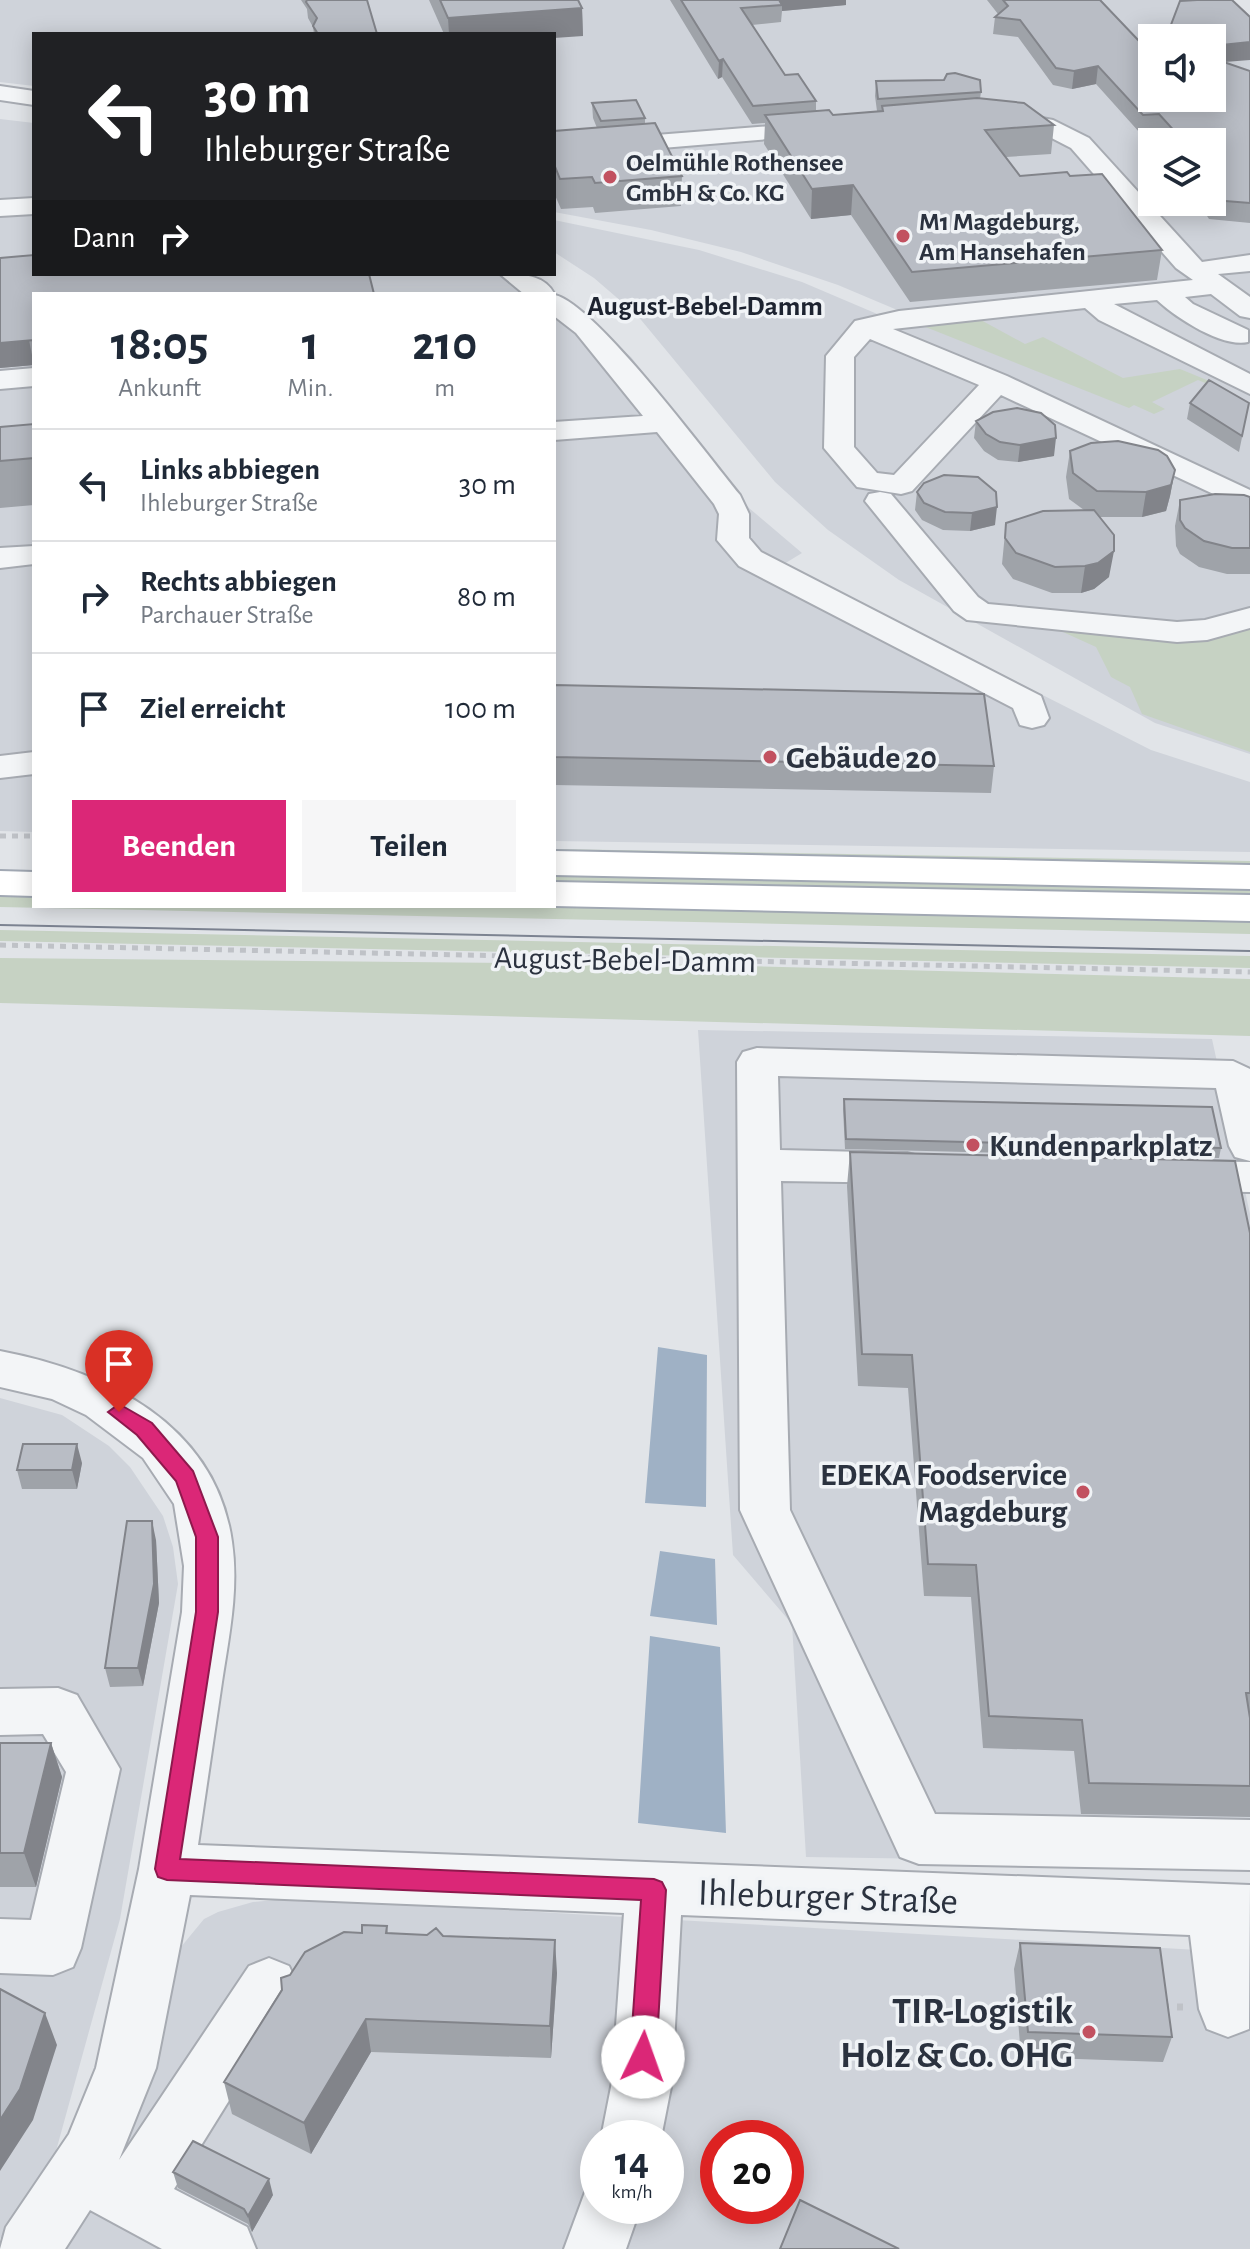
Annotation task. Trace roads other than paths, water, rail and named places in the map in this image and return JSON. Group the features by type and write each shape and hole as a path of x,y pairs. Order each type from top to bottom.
{"main road":[{"path":"0,853 32,854"},
{"path":"556,863 1250,877"},
{"path":"0,883 32,884"},
{"name":"August-Bebel-Damm","path":"556,894 1250,908"}],"street":[{"path":"0,93 32,98"},
{"path":"974,117 1034,122 1076,140 1205,279 1250,310"},
{"path":"556,150 845,127"},
{"path":"0,208 32,206"},
{"path":"997,382 901,485 868,481 839,448 840,356 865,327 899,319 1164,292 1205,279 1215,266 1250,263"},
{"path":"516,276 539,292"},
{"path":"1164,292 1183,310 1238,336"},
{"path":"1093,300 1109,314 1250,385"},
{"path":"556,304 586,327 729,502 734,516 732,537 742,553 801,588 1029,703 1032,718"},
{"path":"556,330 586,327"},
{"path":"865,327 997,382 1250,502"},
{"path":"0,380 32,377"},
{"path":"556,431 664,423"},
{"path":"880,501 966,604 981,613 1177,632 1207,630 1250,618"},
{"path":"0,558 32,555"},
{"path":"0,767 32,763"},
{"path":"1250,1146 1233,1075 757,1062 765,1510 919,1839 1250,1845"},
{"path":"760,1165 947,1169"},
{"path":"1134,1174 1250,1177"},
{"path":"0,1369 61,1385 119,1412 144,1429 167,1452 198,1505 207,1537 207,1612 167,1869 126,2068 101,2136 106,2186"},
{"path":"0,1712 58,1711 93,1769 53,1948 0,1946"},
{"name":"Ihleburger Straße","path":"167,1869 1232,1910"},
{"path":"635,2120 642,2082 654,1890"},
{"path":"1228,2009 1232,1910"},
{"path":"28,2249 106,2186 269,1985"},
{"path":"106,2186 225,2249"},
{"path":"595,2249 604,2224"}],"water":[{"path":"658,1347 707,1355 706,1507 645,1503"},
{"path":"660,1551 715,1559 717,1625 650,1616"},
{"path":"650,1636 720,1647 726,1833 638,1823"}],"tram line":[{"path":"0,925 1250,951"}],"place":[{"name":"Oelmühle Rothensee GmbH & Co. KG","path":"610,177"},
{"name":"M1 Magdeburg, Am Hansehafen","path":"903,236"},
{"name":"Gebäude 20","path":"770,757"},
{"name":"Kundenparkplatz","path":"973,1145"},
{"name":"EDEKA Foodservice Magdeburg","path":"1083,1492"},
{"name":"TIR-Logistik Holz & Co. OHG","path":"1089,2032"}],"district":[{"name":"August-Bebel-Damm","path":"705,305"}]}
